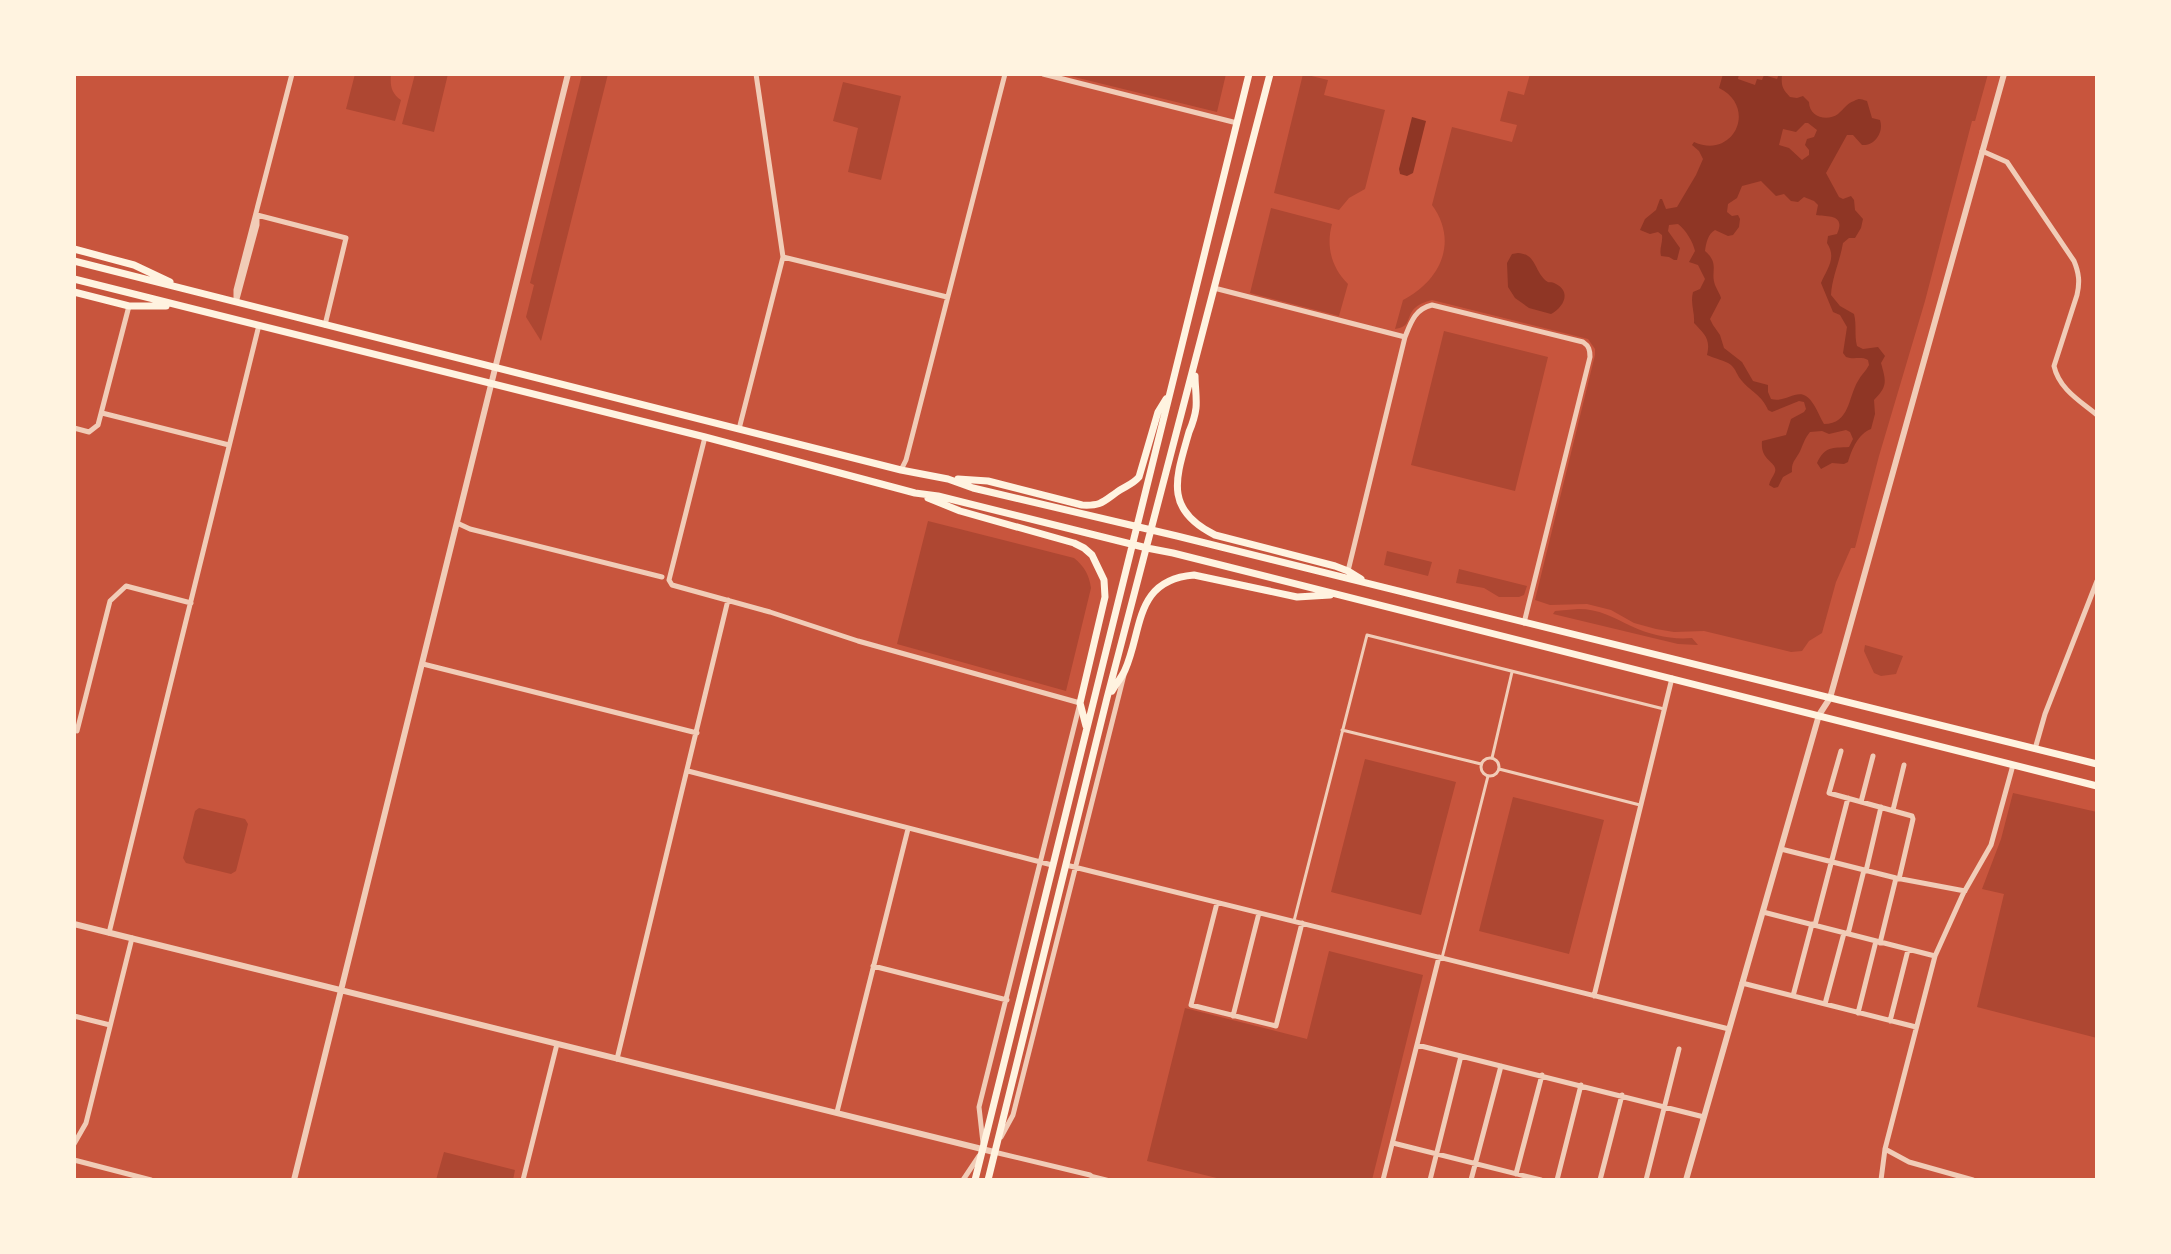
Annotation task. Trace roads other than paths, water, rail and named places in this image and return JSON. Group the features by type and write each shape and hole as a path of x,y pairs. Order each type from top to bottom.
{"main road":[{"path":"975,1180 1249,74"},
{"path":"990,1180 994,1152 1071,866 1107,698 1270,74"},
{"path":"74,249 134,265 175,286"},
{"path":"74,261 901,470 948,479 988,481 1082,505 1104,502 1139,477 1158,412 1171,390"},
{"path":"74,279 493,383 915,493 1340,594 2097,787"},
{"path":"74,292 129,306 180,306"},
{"path":"1194,368 1196,409 1176,478 1180,500 1190,518 1215,535 1348,571 1370,585"},
{"path":"948,479 973,488 2097,764"},
{"path":"915,493 960,511 1074,543 1092,555 1104,580 1105,597 1080,703 1086,727"},
{"path":"1107,698 1125,669 1146,603 1164,584 1194,575 1297,597 1340,594"}],"street":[{"path":"236,303 292,74"},
{"path":"294,1180 568,74"},
{"path":"739,429 783,257 756,74"},
{"path":"901,470 1005,74"},
{"path":"1043,74 1237,123"},
{"path":"1686,1180 1819,715 1830,698 2004,74"},
{"path":"1982,151 2007,162 2074,261 2078,272 2077,295 2054,366 2062,385 2097,415"},
{"path":"257,215 346,238 325,325"},
{"path":"783,257 947,297"},
{"path":"1214,288 1405,337"},
{"path":"1348,571 1405,337 1417,312 1432,305 1583,342 1590,351 1524,623"},
{"path":"74,428 89,432 98,425 129,306"},
{"path":"109,933 259,325"},
{"path":"102,413 229,445"},
{"path":"705,437 669,580 672,585 1080,703 979,1107 983,1149 963,1180"},
{"path":"457,523 470,529 662,577"},
{"path":"2035,749 2045,714 2097,581"},
{"path":"74,730 77,731 110,601 126,586 191,603"},
{"path":"617,1059 728,600"},
{"path":"1294,921 1367,635 1664,709"},
{"path":"423,664 697,733"},
{"path":"1125,669 1071,866 1729,1029"},
{"path":"1492,758 1513,671"},
{"path":"1594,996 1672,678"},
{"path":"1342,730 1481,764"},
{"path":"1841,751 1829,793 1909,814 1913,819 1858,1013"},
{"path":"1861,802 1873,756"},
{"path":"1492,758 1499,769 1488,776 1482,772 1481,764 1484,759 1492,758"},
{"path":"1893,810 1904,765"},
{"path":"1881,1180 1885,1149 1935,956 1965,891 1991,845 2013,765"},
{"path":"1499,769 1640,805"},
{"path":"688,771 1052,865"},
{"path":"1383,1180 1488,776"},
{"path":"1793,996 1848,798"},
{"path":"1825,1004 1881,807"},
{"path":"837,1112 908,829"},
{"path":"1781,849 1897,879 1965,891"},
{"path":"1217,902 1191,1005 1233,1016 1276,1026 1302,923"},
{"path":"1763,912 1935,956"},
{"path":"1233,1016 1259,913"},
{"path":"74,924 1110,1180"},
{"path":"74,1144 86,1123 132,938"},
{"path":"1890,1021 1908,950"},
{"path":"873,966 1007,1000"},
{"path":"1742,983 1916,1027"},
{"path":"74,1016 110,1025"},
{"path":"523,1180 557,1044"},
{"path":"1417,1045 1704,1117"},
{"path":"1646,1180 1679,1049"},
{"path":"1430,1180 1461,1056"},
{"path":"1471,1180 1501,1066"},
{"path":"1516,1174 1542,1075"},
{"path":"1557,1180 1581,1085"},
{"path":"1600,1180 1622,1095"},
{"path":"1393,1143 1541,1180"},
{"path":"1885,1149 1909,1162 1973,1180"},
{"path":"74,1160 151,1180"},
{"path":"1090,1175 1097,1180"}]}
